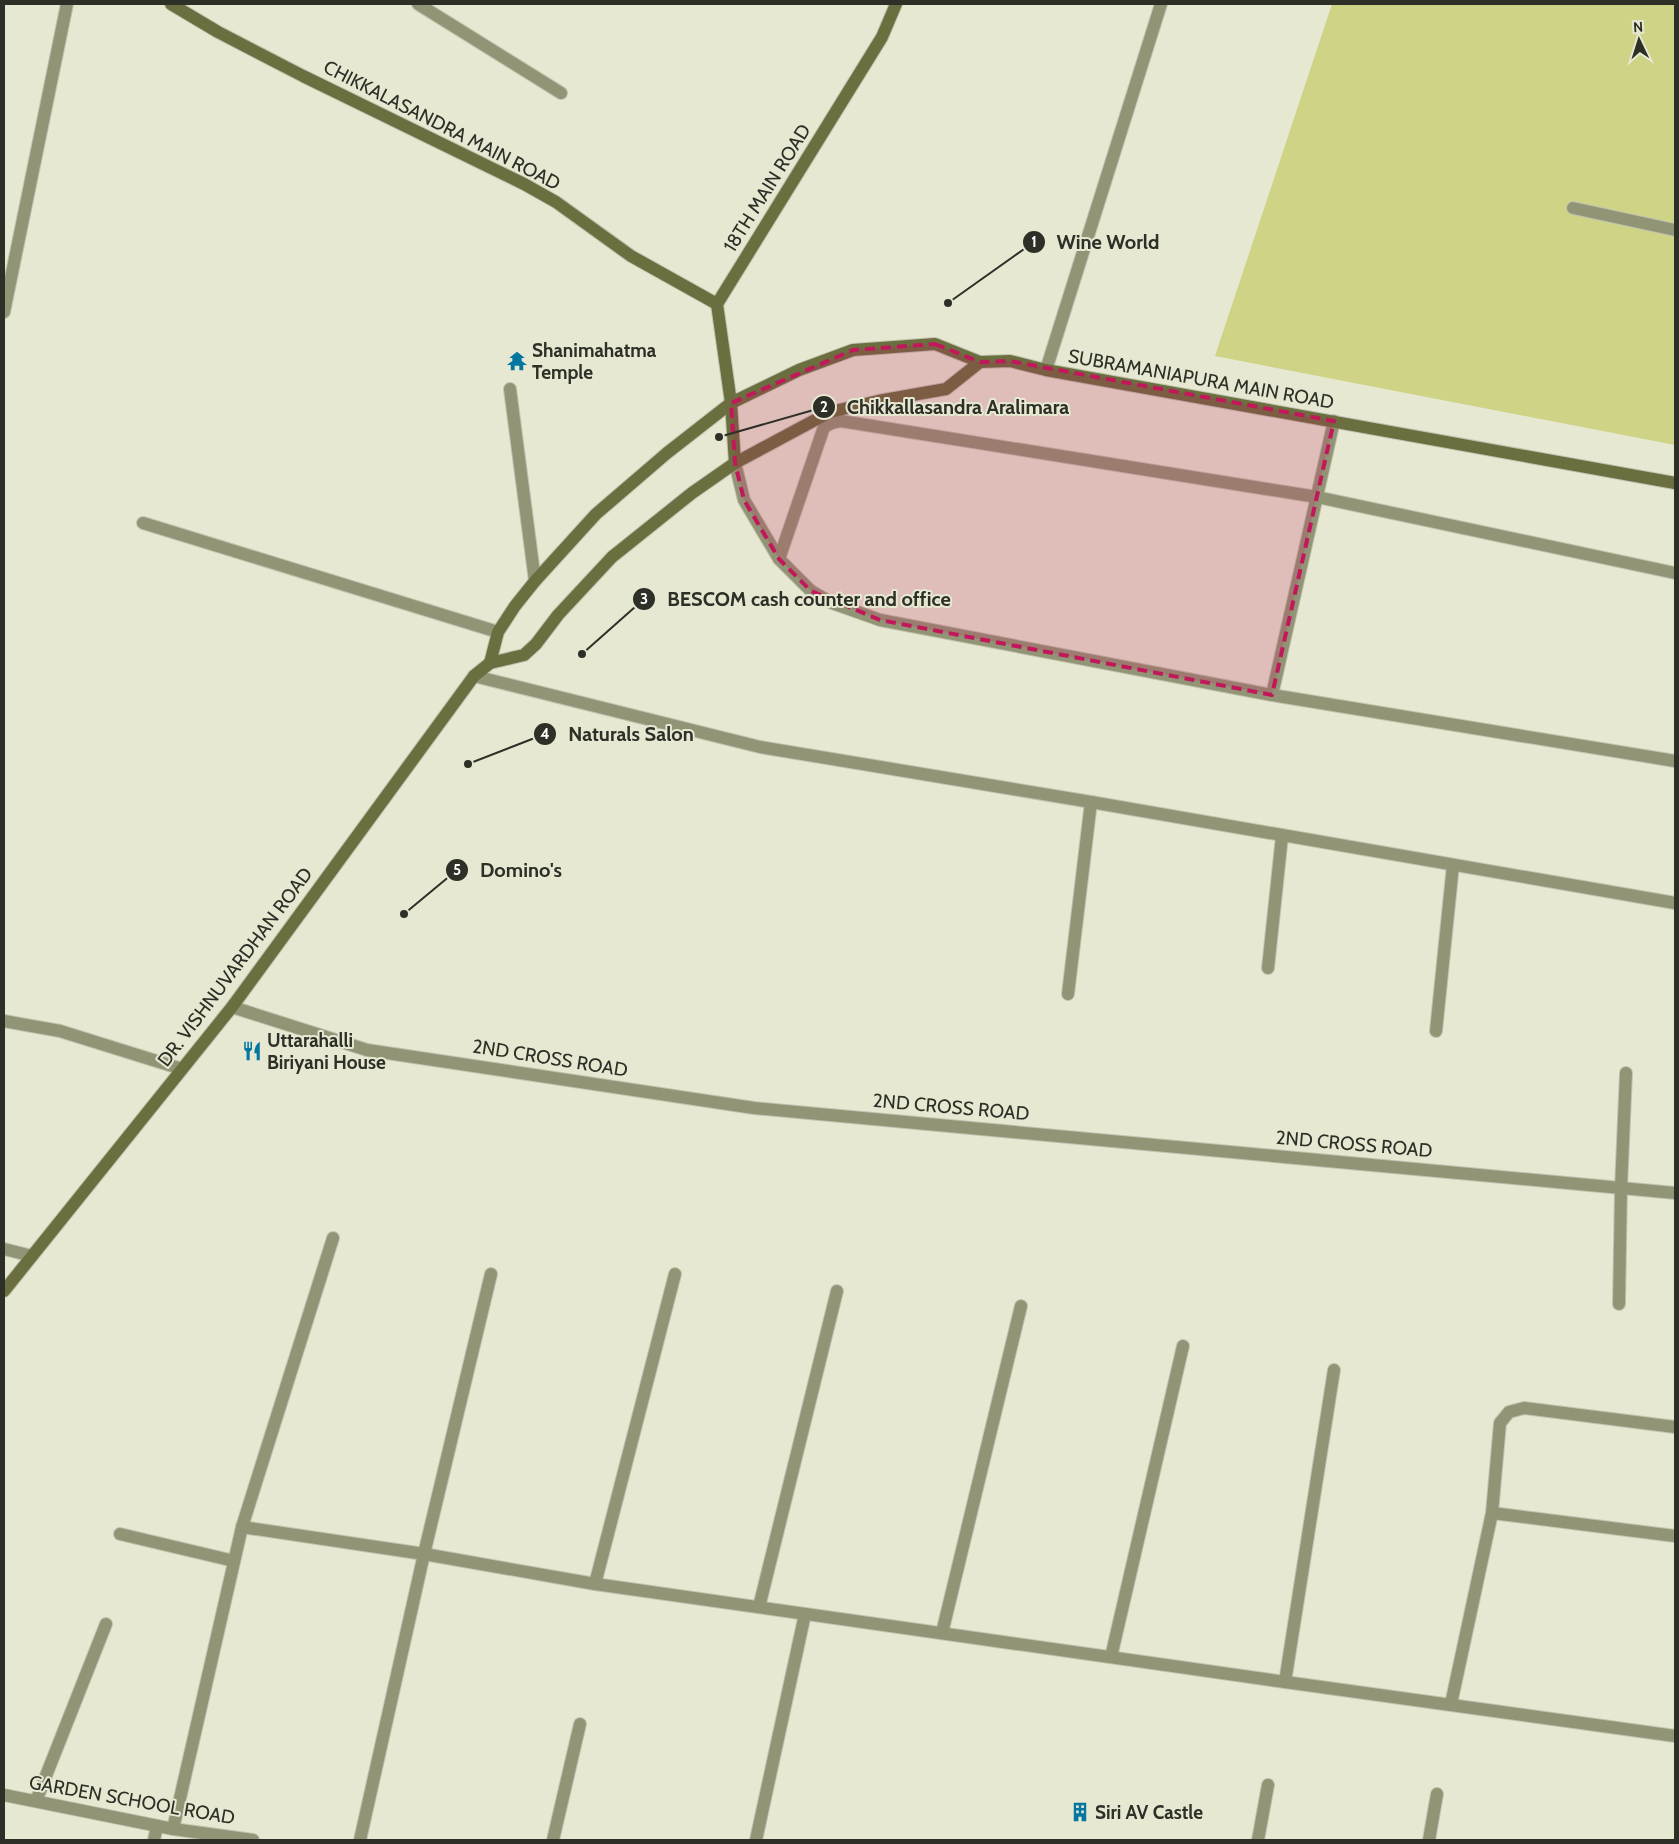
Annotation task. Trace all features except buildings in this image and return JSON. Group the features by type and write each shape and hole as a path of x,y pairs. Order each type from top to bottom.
{"main road":[{"name":"CHIKKALASANDRA MAIN ROAD","path":"171,4 218,32 303,76 524,184 556,202 631,256 717,304"},
{"name":"18TH MAIN ROAD","path":"717,304 882,36 896,4"},
{"path":"717,304 731,403 735,463"},
{"name":"SUBRAMANIAPURA MAIN ROAD","path":"731,403 799,370 853,350 935,344 980,362 1010,361 1046,370 1675,483"},
{"name":"DR. VISHNUVARDHAN ROAD","path":"4,1291 232,1007 474,676 490,663 524,656 536,644 558,615 612,557 692,492 735,463 830,412 946,389 980,362"},
{"path":"490,663 498,632 515,606 535,581 596,514 667,453 731,403"}],"street":[{"path":"4,312 67,4"},
{"path":"418,4 561,94"},
{"path":"1046,370 1161,4"},
{"path":"1573,208 1675,230"},
{"path":"510,389 535,581"},
{"path":"779,559 824,427 832,423 841,422 1317,497 1675,573"},
{"path":"1272,695 1334,422"},
{"path":"735,463 744,500 779,559 811,591 832,603 880,620 1272,695 1675,761"},
{"path":"143,523 498,632"},
{"path":"474,676 760,747 1675,903"},
{"path":"1068,994 1091,802"},
{"path":"1268,968 1282,836"},
{"path":"1436,1030 1453,865"},
{"name":"2ND CROSS ROAD","path":"232,1007 367,1050 754,1108 1675,1193"},
{"path":"4,1021 60,1031 182,1069"},
{"path":"1619,1304 1621,1188 1626,1073"},
{"path":"173,1829 242,1527 333,1238"},
{"path":"4,1249 32,1256"},
{"path":"360,1840 424,1554 490,1274"},
{"path":"595,1584 674,1274"},
{"path":"759,1607 837,1291"},
{"path":"942,1633 1021,1306"},
{"path":"1111,1657 1183,1346"},
{"path":"1285,1682 1334,1370"},
{"path":"1451,1704 1492,1513 1500,1424 1510,1412 1524,1408 1675,1427"},
{"path":"1492,1513 1675,1536"},
{"path":"242,1527 424,1554 595,1584 1675,1736"},
{"path":"120,1534 234,1561"},
{"path":"756,1840 805,1614"},
{"path":"36,1801 106,1624"},
{"path":"553,1840 580,1724"},
{"path":"1258,1840 1268,1785"},
{"path":"1429,1840 1437,1794"},
{"name":"GARDEN SCHOOL ROAD","path":"4,1795 173,1829 253,1840"},
{"path":"154,1840 158,1826"}],"highlighted area":[{"path":"935,344 980,362 1010,361 1334,421 1272,695 880,620 811,591 779,559 744,500 735,463 731,403 853,350"}],"green space":[{"path":"1332,4 1675,4 1675,445 1215,356"}],"place":[{"name":"Wine World","path":"948,303"},
{"name":"Shanimahatma Temple","path":"517,361"},
{"name":"Chikkallasandra Aralimara","path":"719,437"},
{"name":"BESCOM cash counter and office","path":"582,654"},
{"name":"Naturals Salon","path":"468,764"},
{"name":"Domino's","path":"404,914"},
{"name":"Uttarahalli Biriyani House","path":"252,1051"},
{"name":"Siri AV Castle","path":"1080,1812"}]}
